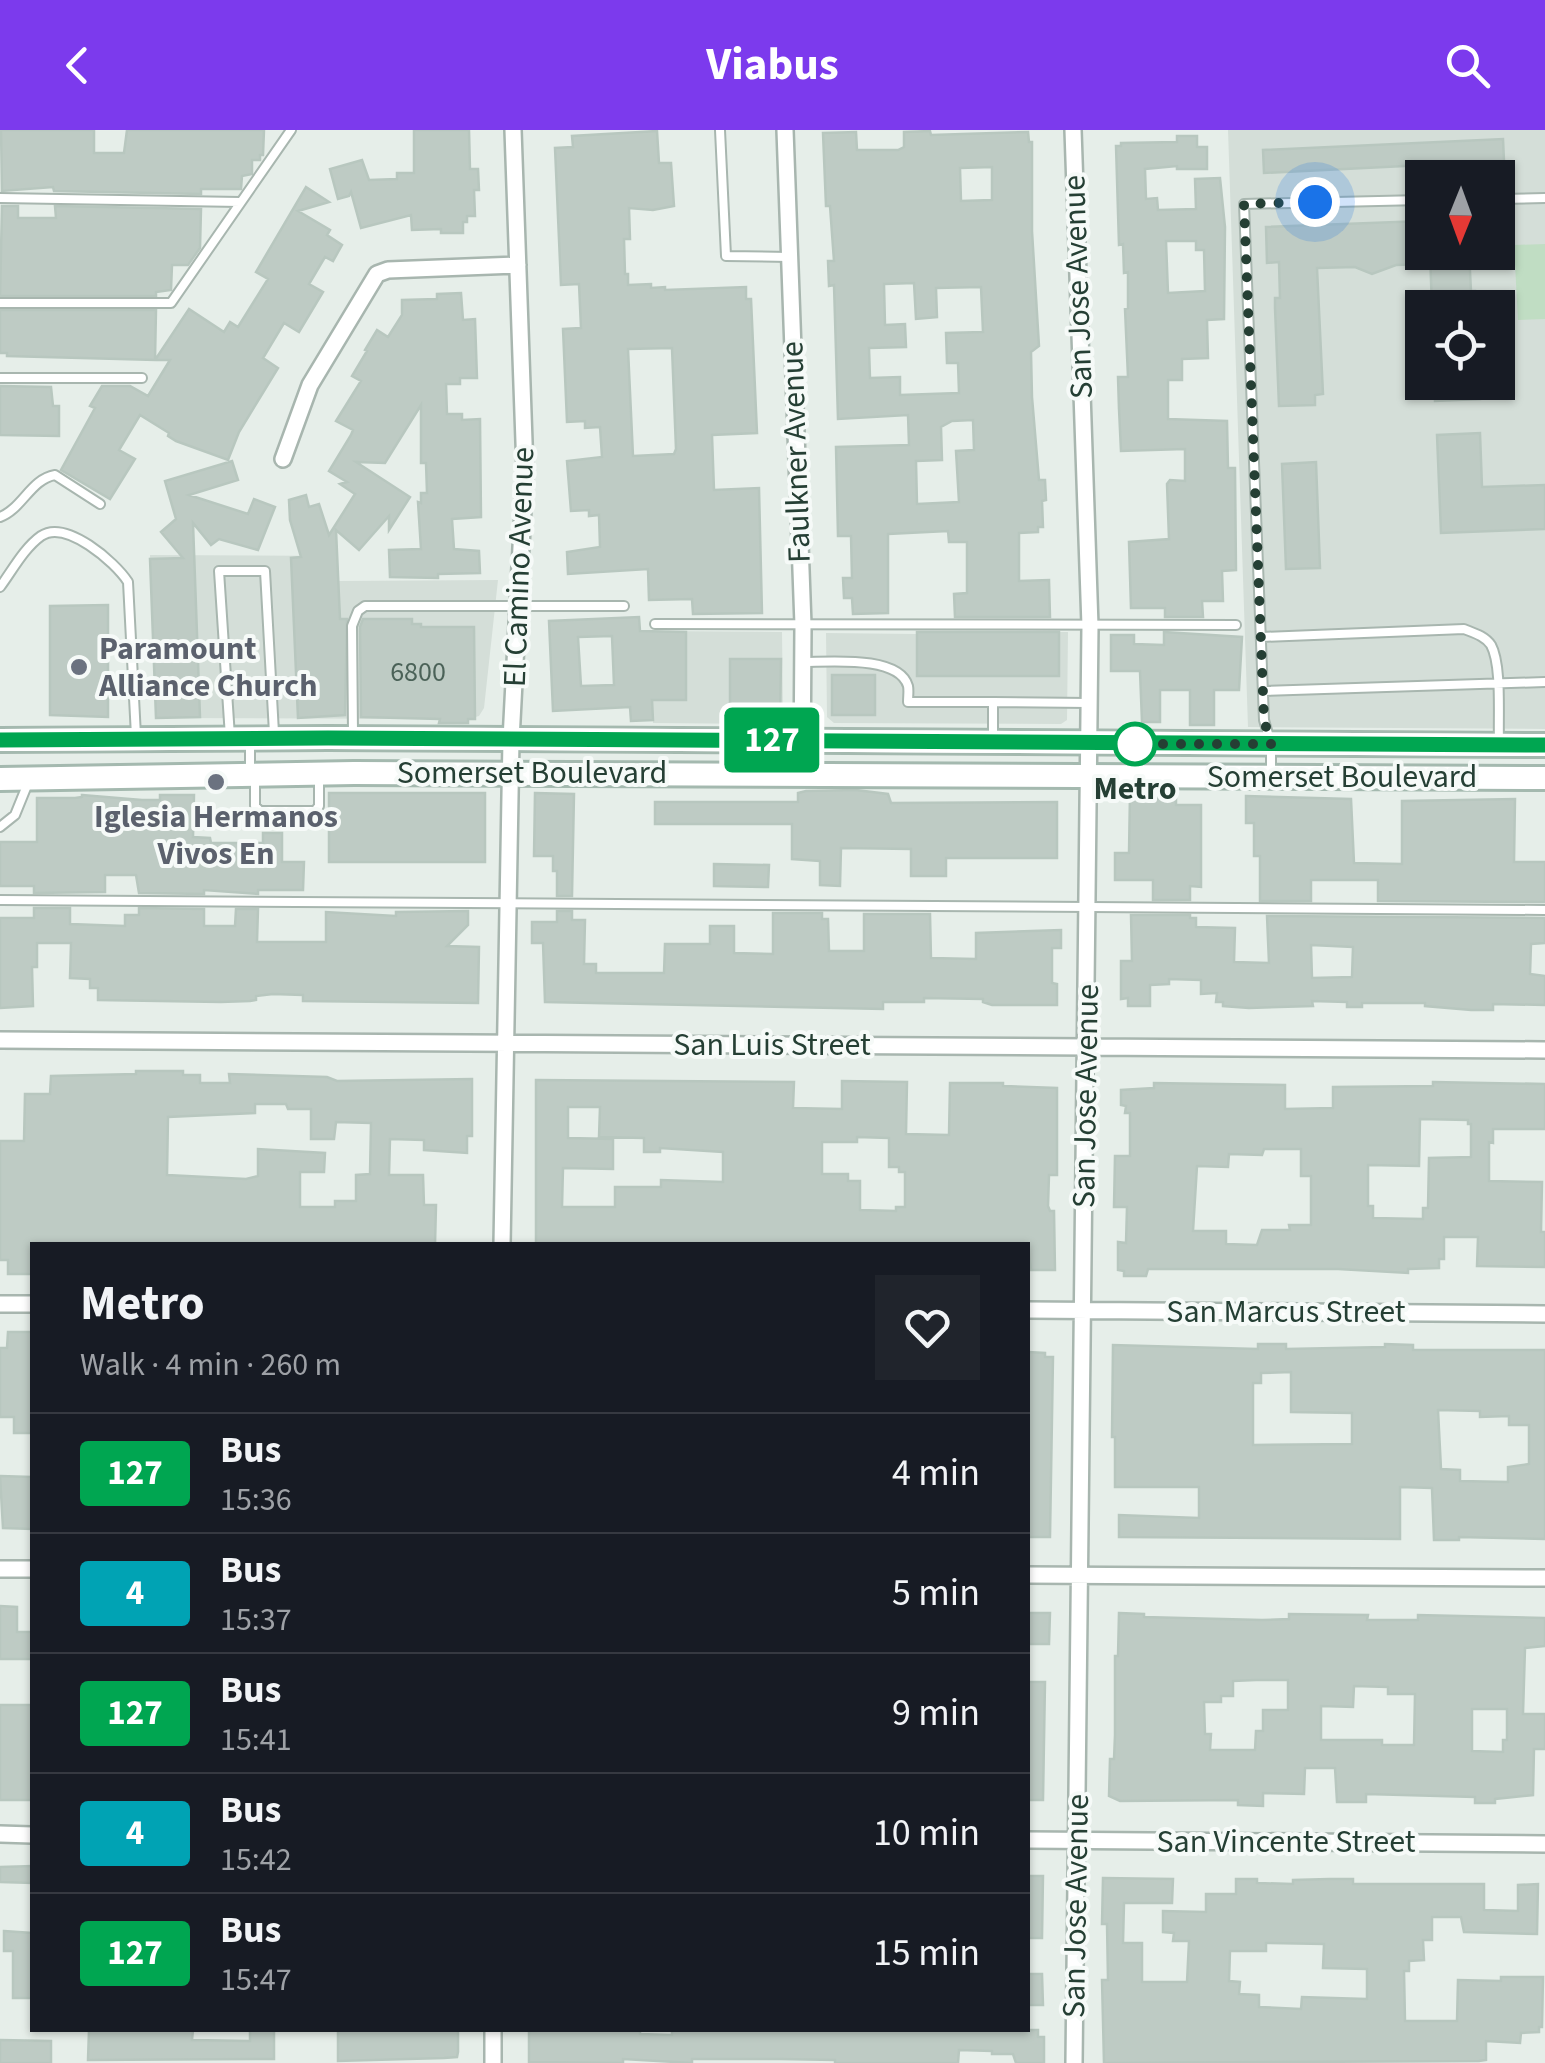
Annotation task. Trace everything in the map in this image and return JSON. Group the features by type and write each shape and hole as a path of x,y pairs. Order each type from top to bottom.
{"main road":[{"name":"Somerset Boulevard","path":"0,740 354,738 1545,745"},
{"name":"Somerset Boulevard","path":"0,779 510,773 1545,778"}],"street":[{"name":"El Camino Avenue","path":"502,1242 506,903 525,470 512,130"},
{"name":"Faulkner Avenue","path":"785,130 803,626 802,774"},
{"name":"San Jose Avenue","path":"1073,130 1090,626 1074,2063"},
{"path":"283,459 310,385 377,274 388,270 518,265"},
{"name":"San Luis Street","path":"0,1040 1545,1050"},
{"path":"0,1304 30,1304"},
{"name":"San Marcus Street","path":"1030,1310 1545,1314"},
{"path":"0,1569 30,1569"},
{"path":"1030,1575 1545,1578"},
{"path":"0,1834 30,1835"},
{"name":"San Vincente Street","path":"1030,1840 1545,1844"},
{"path":"492,2063 493,2032"}],"lane":[{"path":"0,304 171,303 291,130"},
{"path":"720,130 726,256 789,257"},
{"path":"0,198 240,202"},
{"path":"1515,199 1545,198"},
{"path":"1271,776 1271,744 1264,720 1244,204 1405,200"},
{"path":"0,378 142,378"},
{"path":"0,517 11,513 44,477 55,475 100,504"},
{"path":"0,587 40,537 51,532 70,534 116,564 128,582 136,739"},
{"path":"275,738 265,571 218,571 240,738 253,776 255,806 260,811 315,811 319,806 319,774"},
{"path":"354,738 352,626 365,606 624,606"},
{"path":"655,624 1236,626"},
{"path":"1262,637 1464,630 1490,642 1499,745"},
{"path":"803,662 884,664 908,684 908,702 1090,703"},
{"path":"1264,692 1545,682"},
{"path":"993,702 994,742"},
{"path":"0,827 15,814 29,778"},
{"path":"0,900 1545,910"}],"shaded area":[{"path":"1228,130 1545,130 1545,729 1248,727"},
{"path":"150,555 337,556 339,581 498,580 484,708 468,723 439,723 439,719 156,718"},
{"path":"649,631 782,632 783,717 775,724 653,723"},
{"path":"1068,632 1067,720 1061,724 834,723 827,717 826,633"}],"green space":[{"path":"1545,244 1545,319 1518,320 1515,245"}],"building":[{"path":"1,130 94,130 94,153 124,153 127,130 264,130 263,155 260,160 252,160 252,174 242,176 241,189 201,189 201,194 54,191 53,187 2,191"},
{"path":"414,130 469,130 470,169 478,169 479,190 474,190 475,216 467,216 463,233 412,230 411,215 361,228 351,192 338,199 330,169 362,160 369,180 397,179 397,173 414,173"},
{"path":"657,131 659,163 671,163 674,206 653,210 629,208 630,239 624,239 628,285 651,284 651,288 665,290 746,287 746,299 751,299 757,433 712,435 714,490 759,488 762,613 693,614 692,599 649,600 648,569 568,574 567,552 600,547 599,515 589,516 589,510 571,511 567,461 602,457 600,427 585,428 585,421 567,422 563,329 581,328 579,284 561,285 555,148 573,147 572,136","holes":["672,348 674,454 633,456 628,349"]},
{"path":"856,132 857,150 898,150 904,147 904,132 1028,132 1032,142 1032,231 1039,346 1031,352 1032,397 1039,480 1045,480 1046,500 1042,501 1043,527 1038,527 1038,532 1019,533 1019,581 1049,580 1050,617 955,617 954,594 967,593 967,542 949,542 948,531 888,534 888,613 853,614 852,598 844,598 843,578 852,578 851,536 838,536 836,447 909,445 908,415 838,419 834,285 829,286 828,261 834,261 830,206 826,206 823,133","holes":["992,167 992,200 961,201 960,168","914,283 916,319 937,317 936,288 981,287 983,332 946,333 947,363 958,363 959,393 900,395 900,377 870,378 869,348 906,347 905,324 885,325 884,284","973,420 974,450 956,451 959,502 917,504 916,461 942,460 941,427 952,421"]},
{"path":"1177,136 1197,136 1197,147 1207,147 1207,169 1145,169 1146,199 1157,198 1158,210 1196,209 1195,179 1220,178 1225,227 1224,319 1207,320 1208,358 1182,359 1182,380 1168,380 1168,419 1227,421 1228,468 1235,468 1236,570 1222,571 1223,601 1202,601 1203,617 1165,617 1165,608 1131,608 1129,542 1169,539 1167,484 1170,480 1185,481 1185,449 1121,451 1118,377 1128,377 1128,272 1124,273 1123,244 1119,245 1116,146 1177,142","holes":["1166,241 1196,241 1196,250 1204,250 1205,291 1168,293"]},
{"path":"1503,139 1504,160 1405,160 1405,166 1264,173 1263,150"},
{"path":"306,187 329,202 298,211 330,230 327,235 342,245 333,261 325,257 309,284 323,292 299,332 284,323 263,358 278,368 239,432 228,460 176,441 140,415 119,450 135,459 110,499 61,470 95,408 90,406 102,386 130,386 148,396 170,360 155,360 189,309 224,332 230,322 238,327 268,279 256,272"},
{"path":"2,206 18,206 18,218 56,218 55,206 201,209 200,248 188,265 172,265 171,290 156,292 156,296 0,296"},
{"path":"1405,222 1405,265 1372,274 1355,267 1317,268 1323,394 1315,395 1315,405 1279,406 1275,298 1280,298 1279,262 1267,263 1266,227"},
{"path":"1431,270 1470,270 1471,290 1431,290"},
{"path":"461,293 463,320 475,319 477,378 460,378 460,384 446,384 447,414 462,414 462,420 480,419 481,517 452,519 454,549 479,551 480,573 438,574 438,578 390,577 389,550 421,549 418,502 421,503 421,493 427,493 426,463 421,463 421,405 385,463 356,462 410,497 389,530 389,516 359,550 336,530 340,619 347,619 345,715 298,718 291,558 301,557 290,520 289,500 306,495 309,507 319,504 329,535 355,494 340,484 347,482 329,471 353,430 336,421 361,381 352,376 365,350 377,330 388,337 402,315 402,300 437,299 437,294"},
{"path":"0,310 156,310 155,360 7,356 0,353"},
{"path":"0,386 51,387 53,406 59,406 59,436 0,435"},
{"path":"1480,433 1482,487 1545,485 1545,529 1441,533 1437,435"},
{"path":"232,461 238,480 189,495 248,514 254,499 275,507 258,550 219,539 211,545 193,523 200,717 156,718 150,559 183,558 161,532 176,519 165,481"},
{"path":"1316,462 1320,568 1286,569 1282,464"},
{"name":"Paramount Alliance Church","path":"108,605 108,717 50,715 50,606"},
{"path":"639,617 640,631 686,632 686,700 652,700 653,720 631,721 630,707 553,711 549,621","holes":["612,636 614,685 581,686 578,637"]},
{"path":"363,619 412,619 412,624 421,627 474,627 475,719 468,719 468,723 439,723 440,719 361,717"},
{"path":"917,632 1059,632 1059,676 917,676"},
{"path":"1164,632 1242,637 1239,690 1214,690 1214,725 1190,725 1190,690 1160,690 1160,722 1142,722 1140,671 1111,671 1111,635 1134,635 1134,644 1164,645"},
{"path":"730,659 781,659 780,723 730,722"},
{"path":"832,675 875,675 875,715 832,715"},
{"path":"806,791 888,794 891,803 1057,802 1057,858 946,858 946,876 911,876 911,849 841,848 840,886 820,885 820,861 792,859 792,824 655,824 655,802 798,802 798,793"},
{"path":"329,793 485,793 485,862 329,862"},
{"path":"535,793 574,794 572,896 557,896 553,856 534,856"},
{"path":"1130,794 1176,794 1176,805 1201,805 1201,887 1190,886 1190,900 1153,900 1153,880 1115,880 1115,853 1129,853"},
{"path":"82,795 160,800 160,795 194,795 193,837 210,838 211,843 263,843 263,833 282,833 282,862 304,862 303,890 258,890 258,894 204,890 204,894 139,893 136,875 105,875 105,892 34,893 34,886 0,886 0,842 37,842 37,798"},
{"path":"1246,796 1351,799 1354,863 1402,864 1402,801 1515,799 1514,862 1545,862 1545,902 1378,901 1378,880 1311,880 1311,901 1260,901 1260,856 1254,856 1254,823 1246,823"},
{"path":"714,864 769,865 768,887 714,886"},
{"path":"34,908 70,908 70,924 125,926 125,915 139,915 139,908 204,909 204,926 235,926 236,909 258,909 257,942 326,942 326,912 396,916 396,912 468,911 468,925 447,946 479,947 478,1003 303,1001 303,995 273,994 256,996 256,1000 250,1001 221,1002 98,1000 98,988 90,988 90,979 70,978 71,943 37,943 37,967 32,967 33,1006 0,1008 0,918 34,918"},
{"path":"557,911 572,911 572,920 585,920 584,964 596,964 596,973 664,973 665,944 710,944 710,926 734,926 734,953 773,954 773,913 822,913 822,919 828,919 829,951 864,951 864,914 930,914 931,958 976,959 976,933 1061,930 1061,948 1052,948 1052,983 1057,984 1057,1005 992,1005 983,999 924,998 924,1002 883,1002 883,1009 545,1002 543,943 532,943 532,922 557,922"},
{"path":"1131,915 1190,915 1196,918 1196,927 1235,928 1234,962 1269,963 1267,916 1545,918 1545,943 1531,944 1530,974 1545,976 1545,1005 1493,1004 1493,1010 1471,1010 1425,1003 1362,1003 1362,1007 1347,1007 1347,1002 1312,1001 1313,1006 1249,1008 1223,1006 1223,1002 1216,1002 1217,993 1201,994 1201,980 1169,979 1169,984 1150,985 1150,1006 1128,1006 1128,998 1121,999 1121,961 1132,961","holes":["1311,945 1353,947 1352,977 1312,978"]},
{"path":"183,1071 183,1075 200,1075 200,1083 230,1083 229,1074 327,1077 337,1081 472,1079 472,1136 467,1136 467,1153 424,1150 424,1140 390,1139 389,1175 423,1175 424,1205 436,1205 435,1242 30,1242 30,1274 8,1274 8,1260 0,1260 0,1141 24,1141 25,1094 50,1094 51,1076","holes":["255,1104 286,1104 288,1109 311,1109 311,1139 334,1139 336,1122 371,1123 370,1174 356,1175 356,1201 335,1201 335,1207 300,1207 300,1172 324,1172 325,1153 258,1149 258,1176 246,1179 167,1175 168,1117 255,1113"]},
{"path":"536,1080 794,1082 793,1108 842,1109 842,1081 907,1082 906,1134 949,1135 950,1083 1057,1088 1057,1175 1049,1175 1048,1206 1054,1211 1055,1270 1031,1270 1030,1242 536,1242","holes":["568,1107 600,1107 599,1137 644,1138 644,1152 660,1152 660,1148 723,1152 723,1182 661,1180 661,1187 615,1187 615,1207 562,1207 563,1168 613,1169 613,1139 568,1138","889,1138 889,1167 905,1172 905,1207 896,1207 896,1211 860,1210 860,1181 848,1181 848,1174 822,1174 822,1142"]},
{"path":"1433,1082 1545,1084 1545,1129 1493,1129 1489,1181 1542,1182 1545,1267 1477,1266 1478,1237 1444,1237 1444,1259 1439,1259 1439,1268 1408,1269 1408,1273 1148,1269 1146,1276 1124,1276 1124,1271 1118,1270 1118,1242 1126,1243 1127,1207 1114,1207 1115,1156 1130,1156 1130,1113 1125,1113 1126,1106 1121,1105 1121,1090 1154,1088 1154,1083 1285,1085 1285,1109 1333,1108 1333,1087 1433,1086","holes":["1420,1119 1468,1120 1471,1157 1429,1158 1428,1208 1423,1208 1423,1219 1373,1218 1373,1206 1368,1206 1368,1165 1419,1166","1264,1149 1301,1149 1301,1176 1311,1176 1311,1225 1262,1230 1257,1245 1226,1244 1226,1231 1193,1231 1197,1166 1228,1167 1229,1154 1262,1155"]},
{"path":"8,1332 30,1332 30,1433 14,1433 14,1417 0,1417 0,1348 7,1348"},
{"path":"1258,1344 1286,1344 1286,1349 1385,1344 1413,1345 1413,1350 1545,1350 1545,1539 1434,1540 1432,1488 1400,1487 1400,1539 1119,1537 1119,1515 1199,1518 1199,1487 1115,1487 1113,1345 1258,1349","holes":["1291,1372 1291,1412 1352,1413 1352,1444 1253,1445 1253,1383 1261,1383 1261,1373","1438,1410 1480,1411 1480,1417 1509,1416 1509,1425 1529,1425 1529,1464 1508,1467 1508,1482 1460,1481 1460,1470 1441,1469"]},
{"path":"1030,1352 1053,1357 1050,1537 1030,1537"},
{"path":"0,1476 30,1477 30,1529 3,1528"},
{"path":"0,1606 17,1607 17,1632 30,1632 30,1659 0,1659"},
{"path":"1030,1613 1050,1613 1049,1644 1030,1644"},
{"path":"1119,1613 1262,1620 1289,1619 1289,1614 1368,1615 1367,1620 1418,1620 1418,1615 1545,1618 1545,1646 1525,1648 1523,1714 1545,1714 1545,1749 1534,1749 1533,1795 1475,1803 1475,1797 1366,1794 1366,1802 1337,1802 1335,1768 1305,1768 1304,1794 1263,1793 1263,1806 1238,1805 1238,1800 1120,1801 1109,1796","holes":["1288,1680 1288,1710 1263,1710 1263,1731 1256,1731 1255,1750 1210,1750 1204,1702 1221,1702 1221,1696 1233,1696 1233,1681","1354,1686 1388,1687 1388,1694 1415,1694 1414,1745 1382,1745 1382,1740 1321,1740 1321,1706 1353,1707","1472,1709 1507,1709 1503,1752 1472,1751"]},
{"path":"1030,1682 1045,1682 1043,1800 1030,1800"},
{"path":"0,1705 30,1705 30,1800 0,1800"},
{"path":"30,1866 30,1883 0,1882 0,1867"},
{"path":"1030,1876 1043,1876 1042,1938 1030,1938"},
{"path":"1103,1878 1173,1879 1172,1903 1124,1903 1123,1943 1142,1943 1142,1982 1187,1982 1189,1941 1173,1941 1174,1933 1163,1932 1163,1911 1206,1912 1206,1894 1236,1894 1236,1879 1293,1884 1293,1880 1353,1879 1353,1884 1484,1884 1484,1910 1518,1911 1518,1885 1538,1884 1537,1934 1464,1932 1461,1917 1432,1917 1432,1940 1423,1940 1424,1960 1409,1961 1409,1971 1404,1971 1405,2021 1457,2021 1458,1980 1543,1977 1542,2027 1539,2032 1521,2033 1520,2043 1486,2041 1486,2060 1479,2061 1104,2063 1102,1980 1108,1980 1107,1924 1102,1924","holes":["1266,1943 1324,1944 1323,1968 1367,1969 1367,1999 1302,1997 1301,2009 1259,2007 1259,1995 1239,1994 1240,1982 1229,1981 1230,1951 1266,1951"]},
{"path":"4,1931 30,1933 30,1998 13,1998 13,1951 4,1951"},
{"path":"1030,1974 1042,1974 1043,2005 1030,2005"},
{"path":"1038,2030 1038,2037 1044,2037 1044,2063 1016,2063 1013,2054 959,2050 958,2063 780,2059 529,2062 529,2032 672,2035"},
{"path":"89,2032 193,2032 192,2040 250,2041 250,2032 274,2032 274,2059 88,2060"},
{"path":"338,2032 458,2032 457,2057 338,2061"},
{"path":"0,2040 51,2041 51,2063 0,2063"}],"bus line":[{"name":"127","path":"0,740 328,738 1545,745"}],"place":[{"name":"Paramount Alliance Church","path":"79,667"},
{"name":"Metro","path":"1135,744"},
{"name":"Iglesia Hermanos Vivos En","path":"216,782"}],"route":[{"path":"1135,744 1122,744 1271,744 1264,720 1244,204 1315,202"}]}
